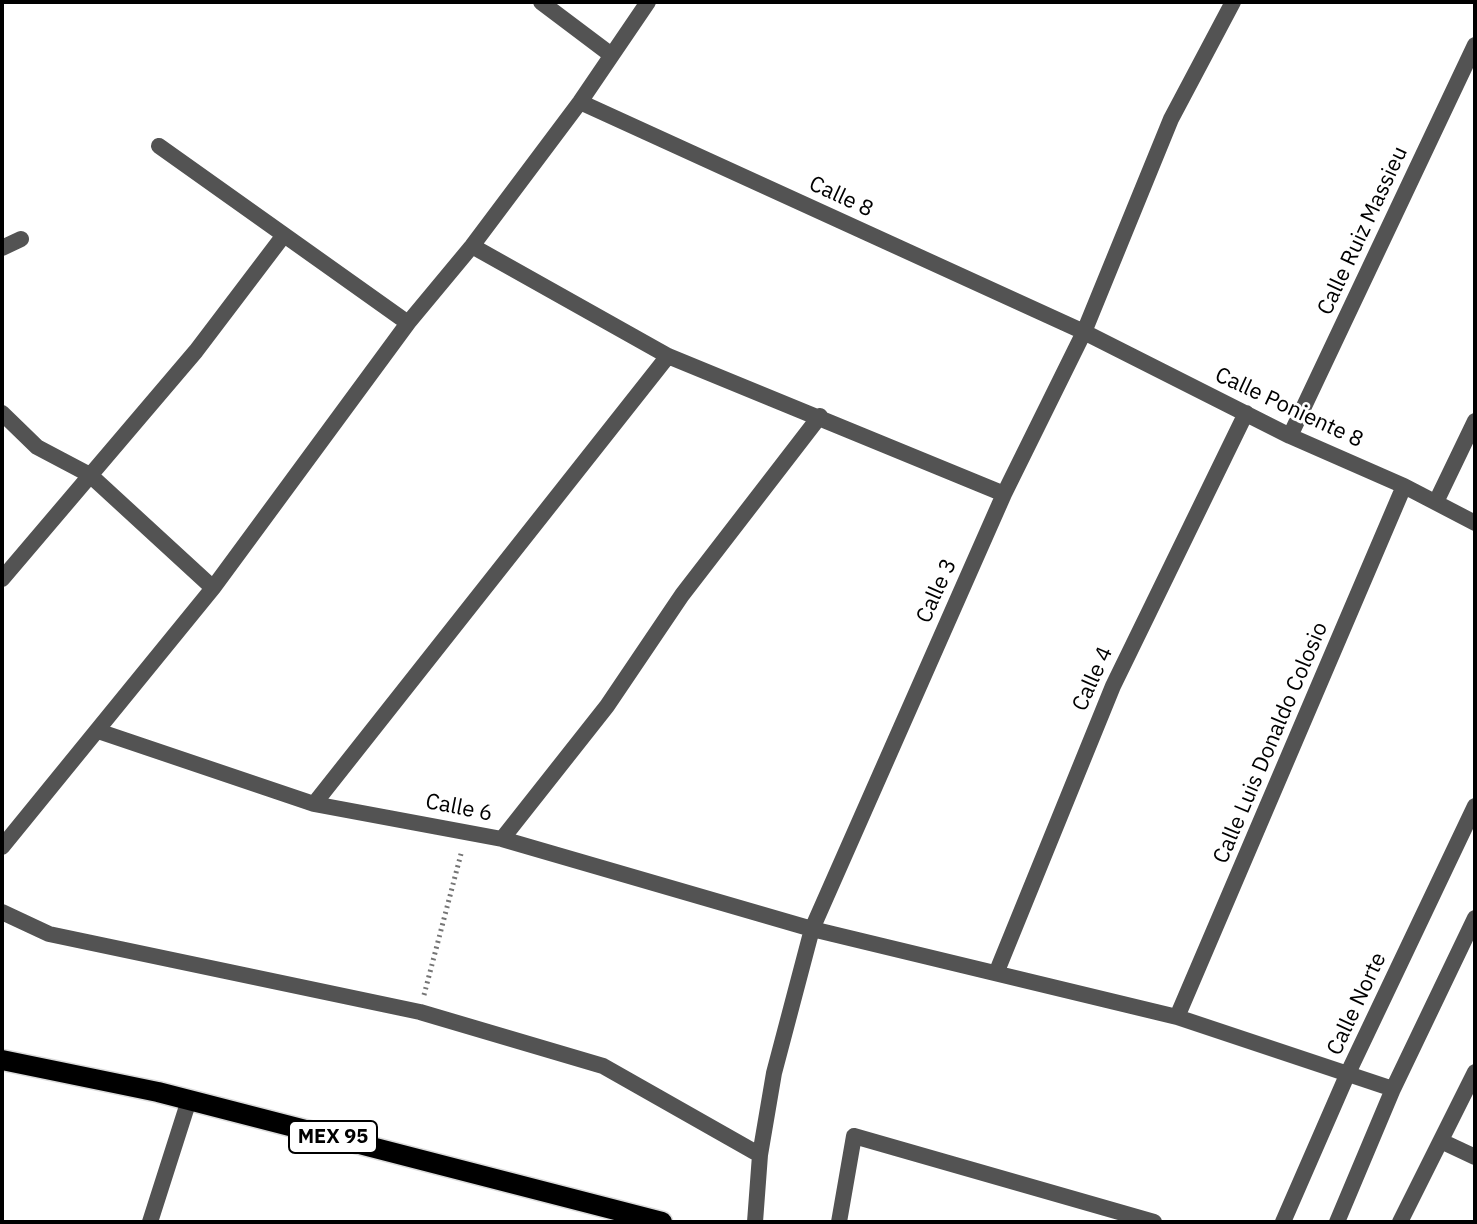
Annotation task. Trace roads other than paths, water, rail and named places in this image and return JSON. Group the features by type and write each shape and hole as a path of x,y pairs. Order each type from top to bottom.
{"main road":[{"name":"MEX 95","path":"2,1060 189,1100 662,1222"}],"street":[{"path":"541,2 610,54"},
{"path":"2,847 213,588 408,323 472,246 580,102 648,2"},
{"name":"Calle 3","path":"755,1222 760,1155 774,1073 812,929 1004,494 1084,332 1171,119 1233,2"},
{"name":"Calle Ruiz Massieu","path":"1290,436 1475,45"},
{"name":"Calle 8","path":"580,102 1084,332"},
{"path":"159,146 408,323"},
{"path":"2,579 196,351 284,235"},
{"path":"2,248 21,239"},
{"path":"472,246 668,356 1004,494"},
{"name":"Calle Poniente 8","path":"1084,332 1290,436 1404,486 1475,523"},
{"path":"314,804 668,356"},
{"path":"2,413 37,447 90,475 213,588"},
{"name":"Calle 4","path":"997,971 1113,686 1246,413"},
{"path":"502,839 607,706 682,595 820,416"},
{"path":"1436,502 1475,421"},
{"name":"Calle Luis Donaldo Colosio","path":"1177,1017 1404,486"},
{"name":"Calle 6","path":"98,731 314,804 502,839 812,929 997,971 1177,1017 1393,1089"},
{"name":"Calle Norte","path":"1283,1222 1348,1073 1475,806"},
{"path":"2,912 49,934 420,1012 603,1066 760,1155"},
{"path":"1337,1222 1393,1089 1475,918"},
{"path":"1405,1221 1475,1072"},
{"path":"150,1222 189,1100"},
{"path":"839,1222 854,1136 1154,1222"},
{"path":"1441,1141 1475,1157"}]}
